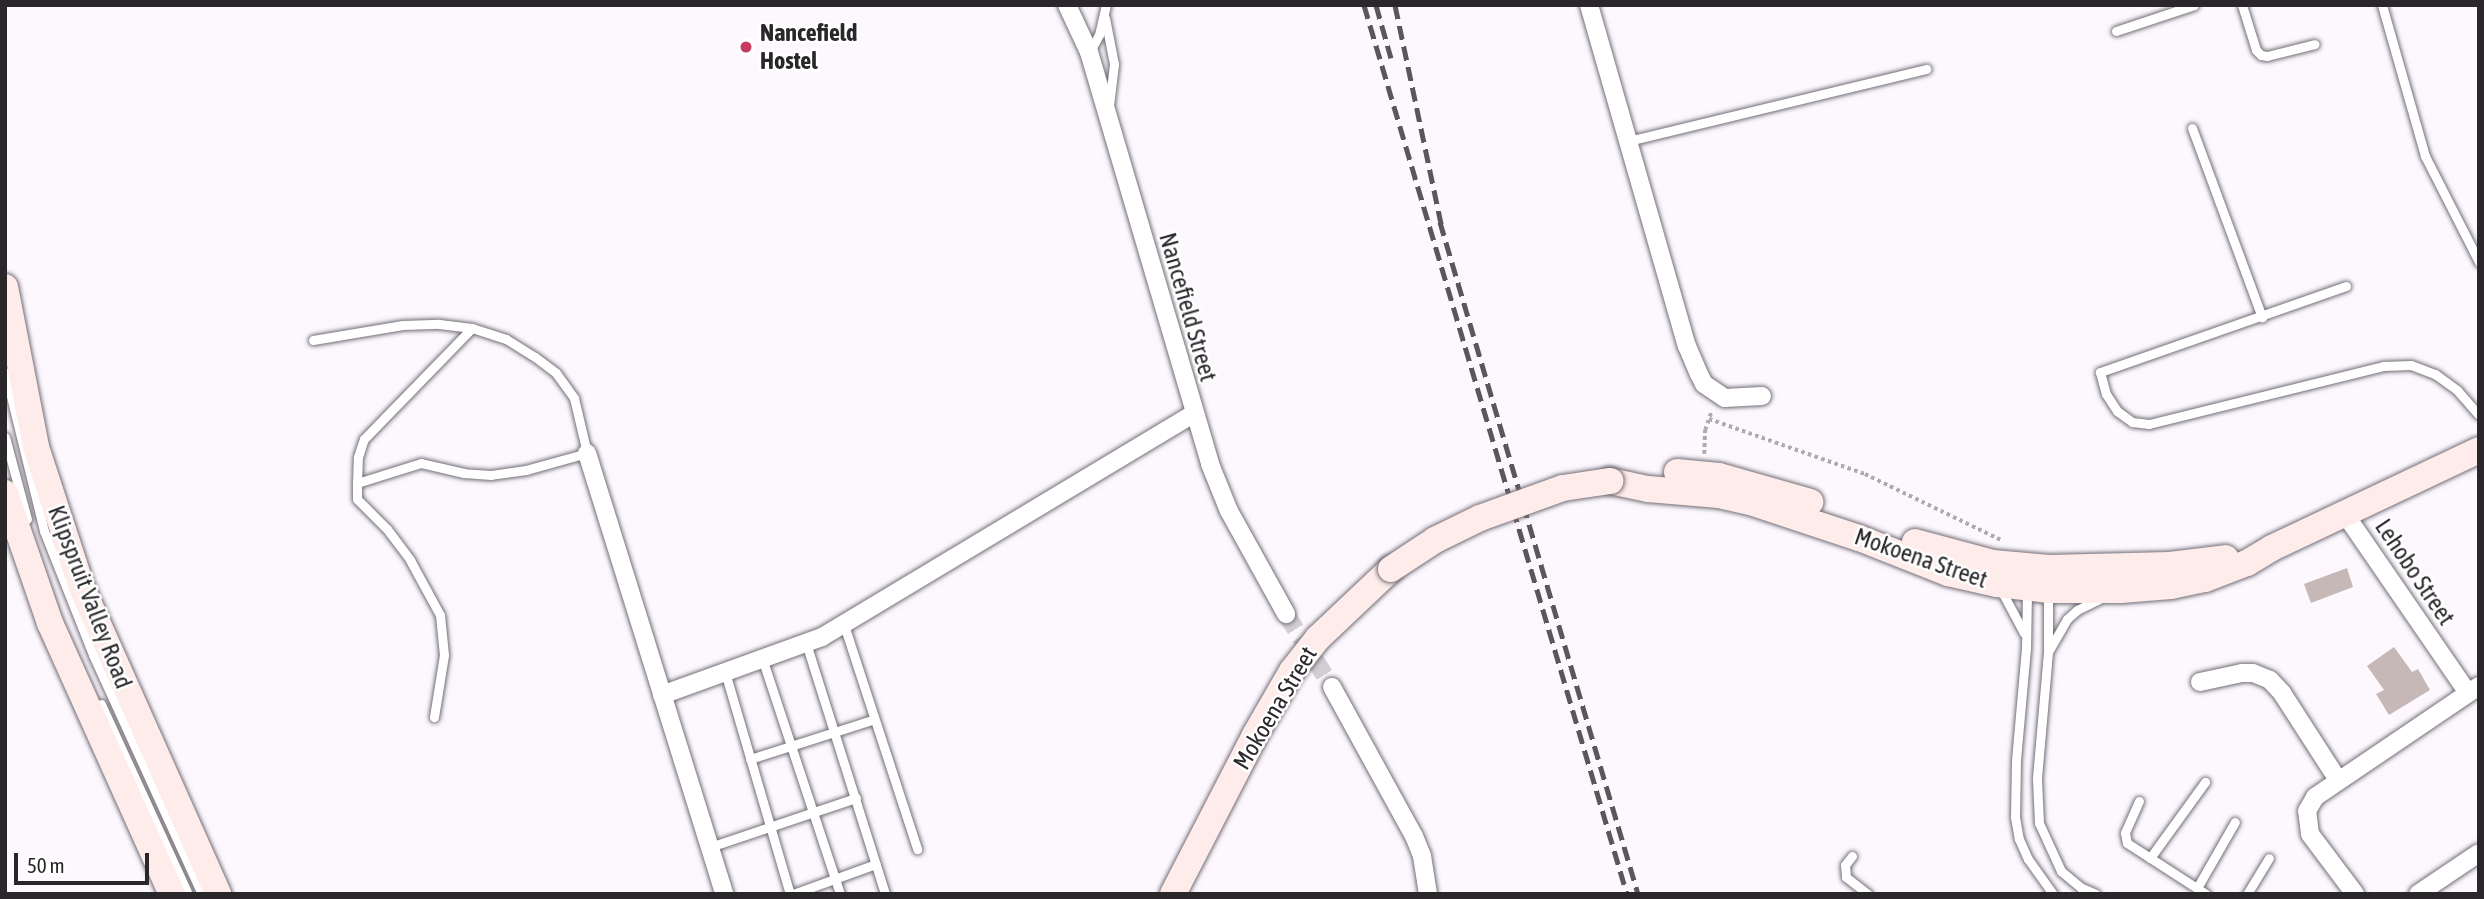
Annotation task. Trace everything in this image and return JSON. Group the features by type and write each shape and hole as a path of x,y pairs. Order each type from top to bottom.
{"main road":[{"name":"Klipspruit Valley Road","path":"5,287 36,447 82,588 218,894"},
{"name":"Mokoena Street","path":"1174,894 1255,736 1292,671 1318,638 1391,569 1435,540 1480,518 1563,488 1610,481 1718,476 1764,487 1840,512 1929,547 2027,577 2121,590 2171,586 2205,579 2247,563 2272,548 2479,450"},
{"name":"Klipspruit Valley Road","path":"5,493 50,623 172,894"},
{"name":"Mokoena Street","path":"2027,577 2200,563 2272,548"}],"street":[{"name":"Nancefield Street","path":"1067,5 1089,52 1193,414 1229,511 1286,614"},
{"path":"1589,5 1686,346 1704,384 1725,398 1762,396"},
{"path":"662,695 806,643 844,625 1193,414"},
{"path":"587,453 724,894"},
{"name":"Lehobo Street","path":"2345,514 2473,690"},
{"path":"2200,682 2242,673 2253,673 2270,680 2282,693 2338,780"},
{"path":"1332,687 1414,836 1422,856 1429,894"},
{"path":"2354,894 2319,850 2307,822 2307,811 2315,797 2473,690"},
{"path":"2418,894 2479,853"}],"lane":[{"path":"1106,5 1105,18 1114,65 1108,116"},
{"path":"2116,31 2194,5"},
{"path":"2242,5 2256,50 2261,54 2267,56 2315,44"},
{"path":"2382,5 2425,156 2479,262"},
{"path":"1089,52 1105,18"},
{"path":"1628,141 1926,69"},
{"path":"2192,128 2262,317"},
{"path":"2346,286 2100,372 2106,394 2117,411 2132,422 2149,424 2383,366 2411,365 2435,374 2457,390 2479,415"},
{"path":"313,340 403,325 439,324 471,328 506,339 556,373 574,398 587,453 526,470 491,475 464,473 421,463 357,483"},
{"path":"434,717 444,655 440,615 387,529 357,499 358,457 364,439 471,328"},
{"name":"Klipspruit Valley Road","path":"5,372 44,531 93,655 202,894"},
{"name":"Klipspruit Valley Road","path":"5,437 29,526"},
{"path":"2026,648 2017,616 2027,577"},
{"path":"2027,577 2026,648 2016,760 2015,817 2019,839 2028,859 2053,894"},
{"path":"2027,577 2048,652 2037,779 2039,823 2061,871 2080,887 2096,894"},
{"path":"2048,652 2067,619 2077,610 2121,590"},
{"path":"844,625 872,720 917,849"},
{"path":"806,643 885,894"},
{"path":"762,658 793,743 840,894"},
{"path":"725,672 792,894 876,864"},
{"name":"Klipspruit Valley Road","path":"95,691 188,894"},
{"path":"750,759 793,743 872,720"},
{"path":"2150,858 2205,782"},
{"path":"710,847 856,798"},
{"path":"2139,800 2125,833 2125,840 2201,891 2235,822"},
{"path":"1852,856 1845,865 1846,877 1868,894"},
{"path":"2247,894 2269,858"}],"path":[{"path":"1704,463 1705,430 1709,419 1865,474 1993,533 2004,541 2027,577"}],"building":[{"path":"2347,568 2353,587 2311,603 2304,584"},
{"path":"2394,647 2412,672 2418,669 2430,690 2389,715 2376,694 2384,690 2367,666"}],"tunnel":[{"path":"1286,614 1332,687"}],"railway":[{"path":"1364,5 1627,894"},
{"path":"1376,5 1391,58"},
{"path":"1395,5 1443,232"},
{"path":"1440,222 1638,894"}],"place":[{"name":"Nancefield Hostel","path":"746,47"}]}
